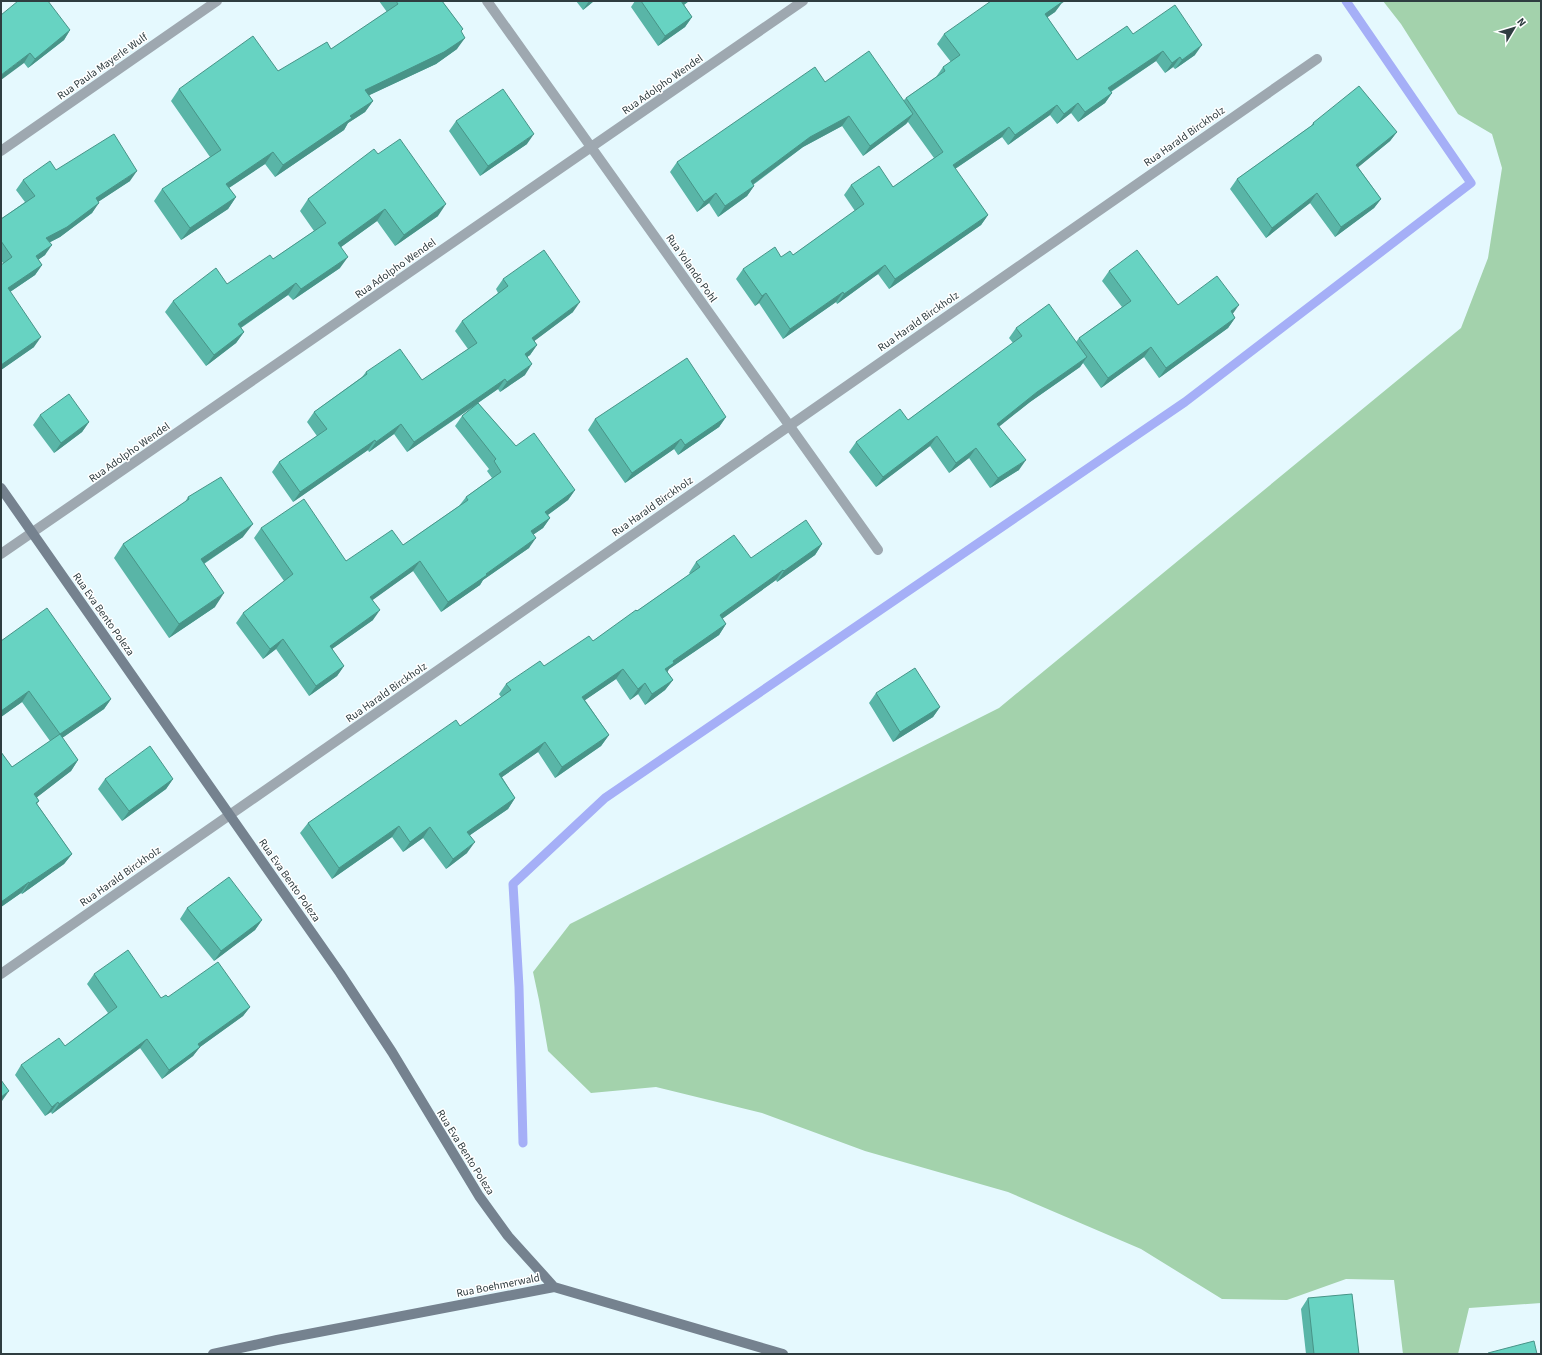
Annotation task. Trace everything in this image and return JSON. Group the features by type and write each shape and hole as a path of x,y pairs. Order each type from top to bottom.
{"street":[{"name":"Rua Paula Mayerle Wulf","path":"1,151 217,1"},
{"name":"Rua Yolando Pohl","path":"487,1 878,550"},
{"name":"Rua Adolpho Wendel","path":"1,554 804,1"},
{"name":"Rua Harald Birckholz","path":"1,974 1317,58"},
{"name":"Rua Eva Bento Poleza","path":"1,488 340,973 392,1052 479,1196 508,1236 554,1287"},
{"name":"Rua Boehmerwald","path":"213,1354 277,1340 554,1287 783,1354"}],"green space":[{"path":"1383,1 1541,1 1541,1303 1469,1308 1458,1354 1403,1354 1394,1280 1346,1279 1287,1300 1222,1299 1141,1249 1008,1192 865,1151 762,1113 656,1087 591,1093 548,1051 533,972 570,924 999,708 1461,328 1488,258 1502,168 1492,134 1458,114 1401,24"}],"building":[{"path":"18,1 48,1 70,30 35,59 30,53 1,75 1,15"},
{"path":"396,1 442,1 463,29 461,31 465,38 444,52 365,90 373,101 350,116 352,118 283,165 273,152 226,184 236,197 190,228 162,189 221,150 179,89 253,36 278,71 327,42 331,49 398,4"},
{"path":"641,1 681,1 692,17 665,36"},
{"path":"991,1 1062,1 1045,14 1077,60 1127,26 1133,34 1175,5 1202,45 1182,60 1180,57 1172,63 1163,51 1108,88 1112,93 1085,112 1078,103 1064,114 1057,105 1015,135 1009,127 953,165 988,215 895,279 885,265 790,329 766,293 762,296 743,269 775,247 781,257 790,251 793,255 864,204 851,185 879,166 893,187 943,152 906,98 945,71 943,67 960,55 944,34"},
{"path":"869,51 913,114 870,146 849,116 810,137 751,181 754,186 725,206 716,193 704,202 677,162 815,67 825,82"},
{"path":"1359,86 1397,132 1356,165 1381,199 1341,227 1317,193 1272,228 1237,179 1314,124 1313,123"},
{"path":"503,89 534,134 488,166 456,121"},
{"path":"114,134 137,171 96,198 99,203 67,227 46,238 52,245 36,256 42,265 8,288 41,337 1,365 1,265 12,257 1,241 1,219 35,196 23,180 50,161 56,170"},
{"path":"400,139 446,204 404,235 385,209 338,243 348,257 301,289 296,283 238,324 244,332 214,355 173,301 216,268 227,284 270,255 273,259 326,223 308,199 374,149 378,154"},
{"path":"544,250 580,302 532,338 537,345 525,354 532,364 507,382 505,379 414,442 401,424 376,442 375,440 300,492 279,462 327,429 314,412 367,374 366,372 400,349 422,380 477,343 462,321 508,286 503,279"},
{"path":"1137,250 1178,305 1217,276 1239,305 1231,311 1235,318 1166,368 1151,347 1108,378 1079,338 1131,301 1109,271"},
{"path":"1049,304 1087,357 1037,392 997,424 1026,460 998,478 976,448 956,463 937,436 883,477 856,442 900,409 908,420 1022,336 1016,328"},
{"path":"687,358 726,417 685,445 681,439 632,473 595,419"},
{"path":"69,394 89,422 61,443 40,415"},
{"path":"478,403 516,446 534,433 575,490 545,512 550,518 531,531 536,538 448,602 420,561 370,597 380,610 330,646 344,666 316,686 283,639 270,649 243,613 293,574 261,528 304,499 346,561 392,530 403,545 468,500 466,497 501,472 494,461 496,459 462,416"},
{"path":"221,477 253,524 201,559 224,593 179,624 123,544 189,499 188,497"},
{"path":"806,520 822,544 720,615 726,624 673,661 674,663 665,669 673,680 652,694 645,683 638,689 623,669 582,697 609,735 562,767 545,742 499,774 515,798 467,832 475,842 453,859 430,827 410,842 399,826 339,868 308,823 456,720 460,726 511,690 506,684 540,661 544,666 589,636 593,641 700,567 696,562 734,535 751,558"},
{"path":"47,608 111,699 60,734 29,691 1,711 1,641"},
{"path":"915,668 940,707 900,732 876,693"},
{"path":"60,734 78,760 34,794 39,801 36,803 72,854 1,902 1,752 12,767"},
{"path":"150,746 173,779 129,811 105,779"},
{"path":"229,877 262,920 221,951 187,908"},
{"path":"128,950 161,998 166,995 168,997 218,962 250,1007 198,1044 200,1047 169,1070 147,1039 59,1104 58,1102 52,1107 21,1065 59,1038 65,1046 117,1007 94,974"},
{"path":"1,1080 9,1091 1,1097"},
{"path":"1352,1294 1359,1354 1314,1354 1308,1298"},
{"path":"1534,1341 1537,1354 1488,1353"}],"waterway":[{"path":"523,1143 519,987 513,884 605,798 1185,402 1471,183 1346,1"}]}
